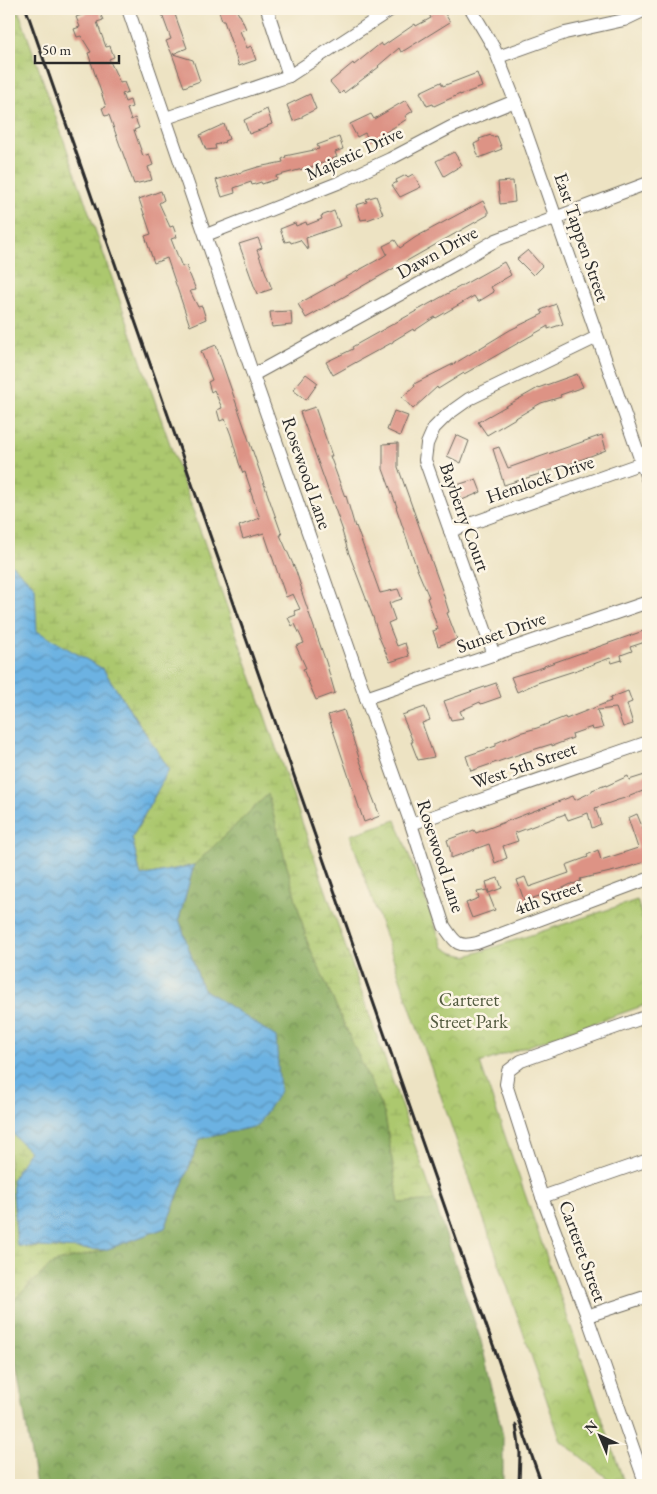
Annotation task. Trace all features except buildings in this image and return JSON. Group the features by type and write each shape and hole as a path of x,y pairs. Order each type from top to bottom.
{"street":[{"name":"Rosewood Lane","path":"128,9 253,375 412,824 444,926 454,941 460,944"},
{"path":"268,9 289,76"},
{"path":"166,118 289,76 392,9"},
{"name":"East Tappen Street","path":"471,9 494,48 515,101 648,481"},
{"path":"498,57 565,33 624,20 647,9"},
{"name":"Majestic Drive","path":"206,235 338,183 390,159 451,127 515,101"},
{"name":"Dawn Drive","path":"253,375 496,240 648,183"},
{"name":"Bayberry Court","path":"494,654 425,460 428,444 434,428 448,414 469,399 597,336"},
{"name":"Hemlock Drive","path":"450,531 642,463"},
{"name":"Sunset Drive","path":"366,698 648,602"},
{"name":"West 5th Street","path":"412,824 648,742"},
{"name":"4th Street","path":"460,944 465,946 477,943 648,879"},
{"name":"Carteret Street","path":"646,1485 587,1316 542,1196 506,1084 508,1072 521,1061 648,1016"},
{"path":"542,1196 648,1160"},
{"path":"587,1316 648,1296"}],"green space":[{"path":"9,9 18,9 434,1200 399,1203 385,1115 307,941 268,794 194,865 141,876 132,838 169,769 103,669 36,631 35,587 9,562"},
{"path":"268,794 307,941 385,1115 399,1203 434,1200 481,1341 503,1436 503,1485 36,1485 9,1321 9,1304 53,1263 105,1250 165,1228 200,1139 257,1126 276,1037 202,988 179,919 194,865"},
{"name":"Carteret Street Park","path":"396,820 443,947 453,953 467,956 637,900 648,935 648,1004 480,1063 625,1485 616,1485 561,1441 350,835"},
{"path":"9,1130 30,1151 12,1180 17,1246 105,1250 53,1263 9,1304"}],"water":[{"path":"9,562 35,587 37,631 103,669 169,769 132,838 141,876 194,865 179,919 202,988 276,1037 280,1091 257,1126 200,1139 165,1228 105,1250 17,1246 12,1180 29,1151 9,1130"}],"railway":[{"path":"26,9 542,1485"},
{"path":"516,1425 520,1453 519,1485"}]}
